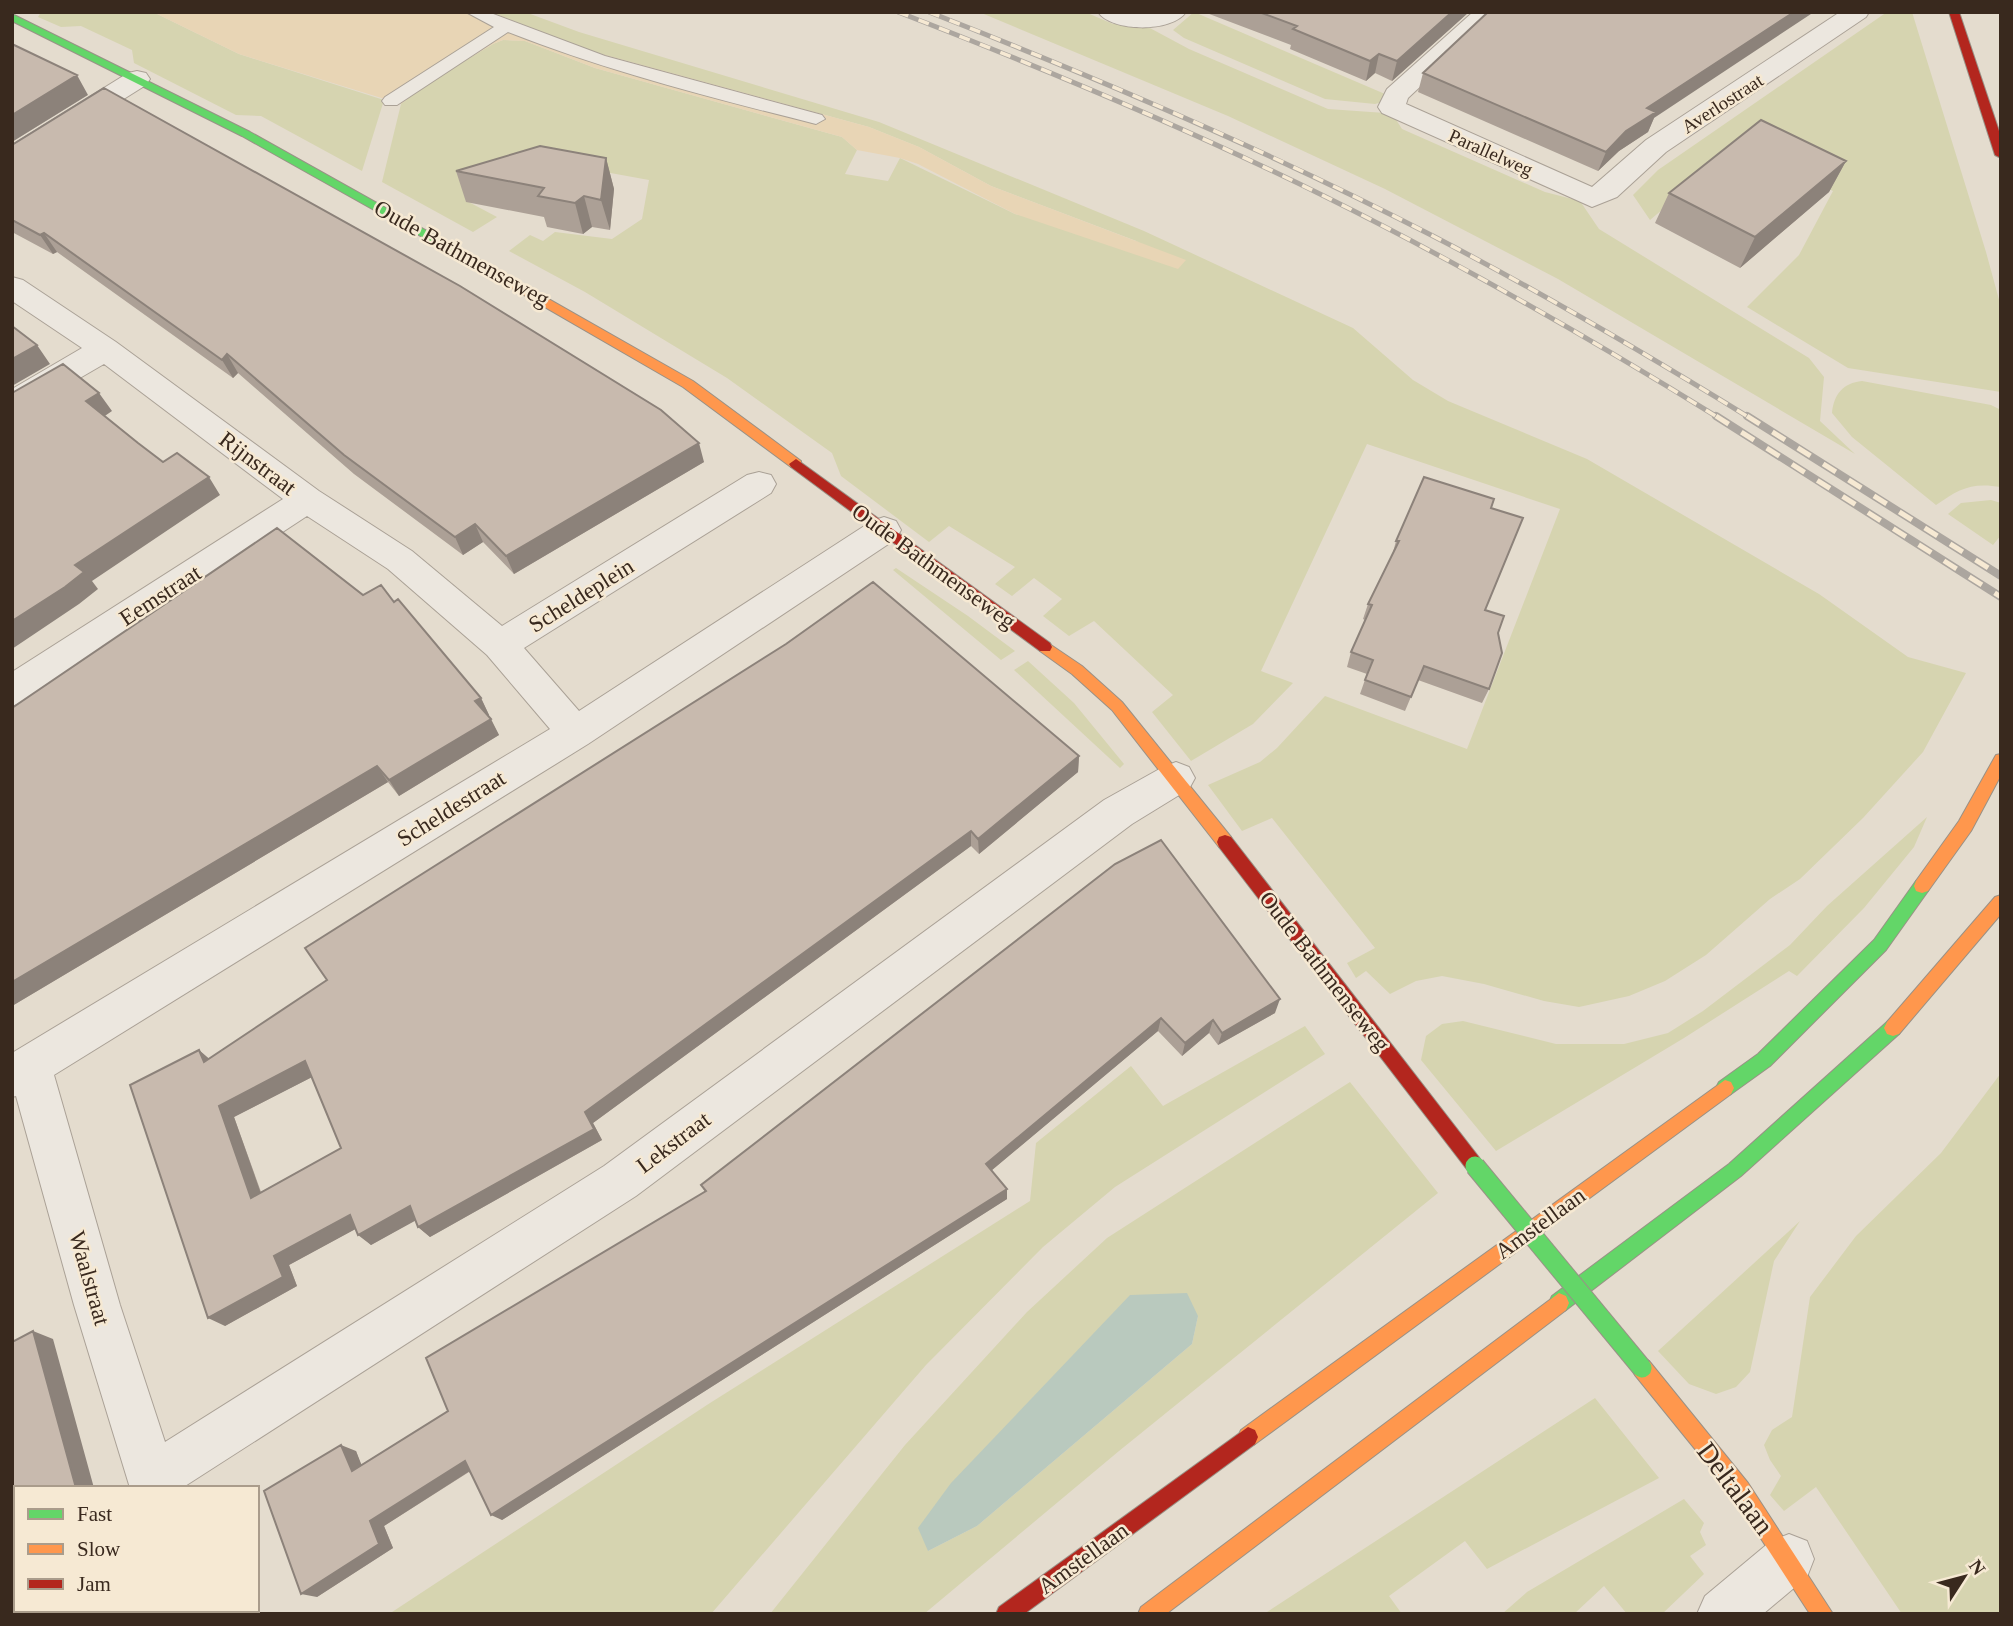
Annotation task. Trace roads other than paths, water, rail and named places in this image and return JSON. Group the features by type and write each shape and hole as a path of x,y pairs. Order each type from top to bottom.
{"street":[{"path":"1110,12 1126,19 1150,22 1174,12"},
{"name":"Parallelweg","path":"1488,12 1396,95 1391,107 1592,198"},
{"name":"Averlostraat","path":"1592,198 1607,191 1656,146 1857,12"},
{"path":"1954,12 2001,155"},
{"name":"Oude Bathmenseweg","path":"12,17 356,193 688,384 1077,670 1116,706 1176,778 1475,1167 1642,1368"},
{"path":"12,157 137,79"},
{"name":"Rijnstraat","path":"12,286 105,349 307,500 400,560 500,645"},
{"path":"12,403 105,349"},
{"name":"Scheldeplein","path":"575,733 500,645 760,484"},
{"name":"Eemstraat","path":"12,691 307,500"},
{"name":"Scheldestraat","path":"21,1072 575,733 884,530"},
{"name":"Amstellaan","path":"1006,1614 1764,1060 1880,945 1965,826 2001,760"},
{"name":"Lekstraat","path":"154,1483 620,1181 1118,812 1176,778"},
{"path":"1148,1614 1735,1170 1891,1030 2001,902"},
{"name":"Waalstraat","path":"21,1072 154,1483"},
{"name":"Deltalaan","path":"1642,1368 1741,1490 1823,1614"},
{"path":"1723,1614 1789,1559"}],"lane":[{"path":"474,12 505,27 614,63 816,119"},
{"path":"391,102 505,27"}],"railway":[{"path":"898,12 1114,100 1326,197 1525,303 1719,418"},
{"path":"929,12 1184,117 1371,205 1553,301 1750,418"},
{"path":"1716,416 2001,597"},
{"path":"1747,416 2001,576"}]}
